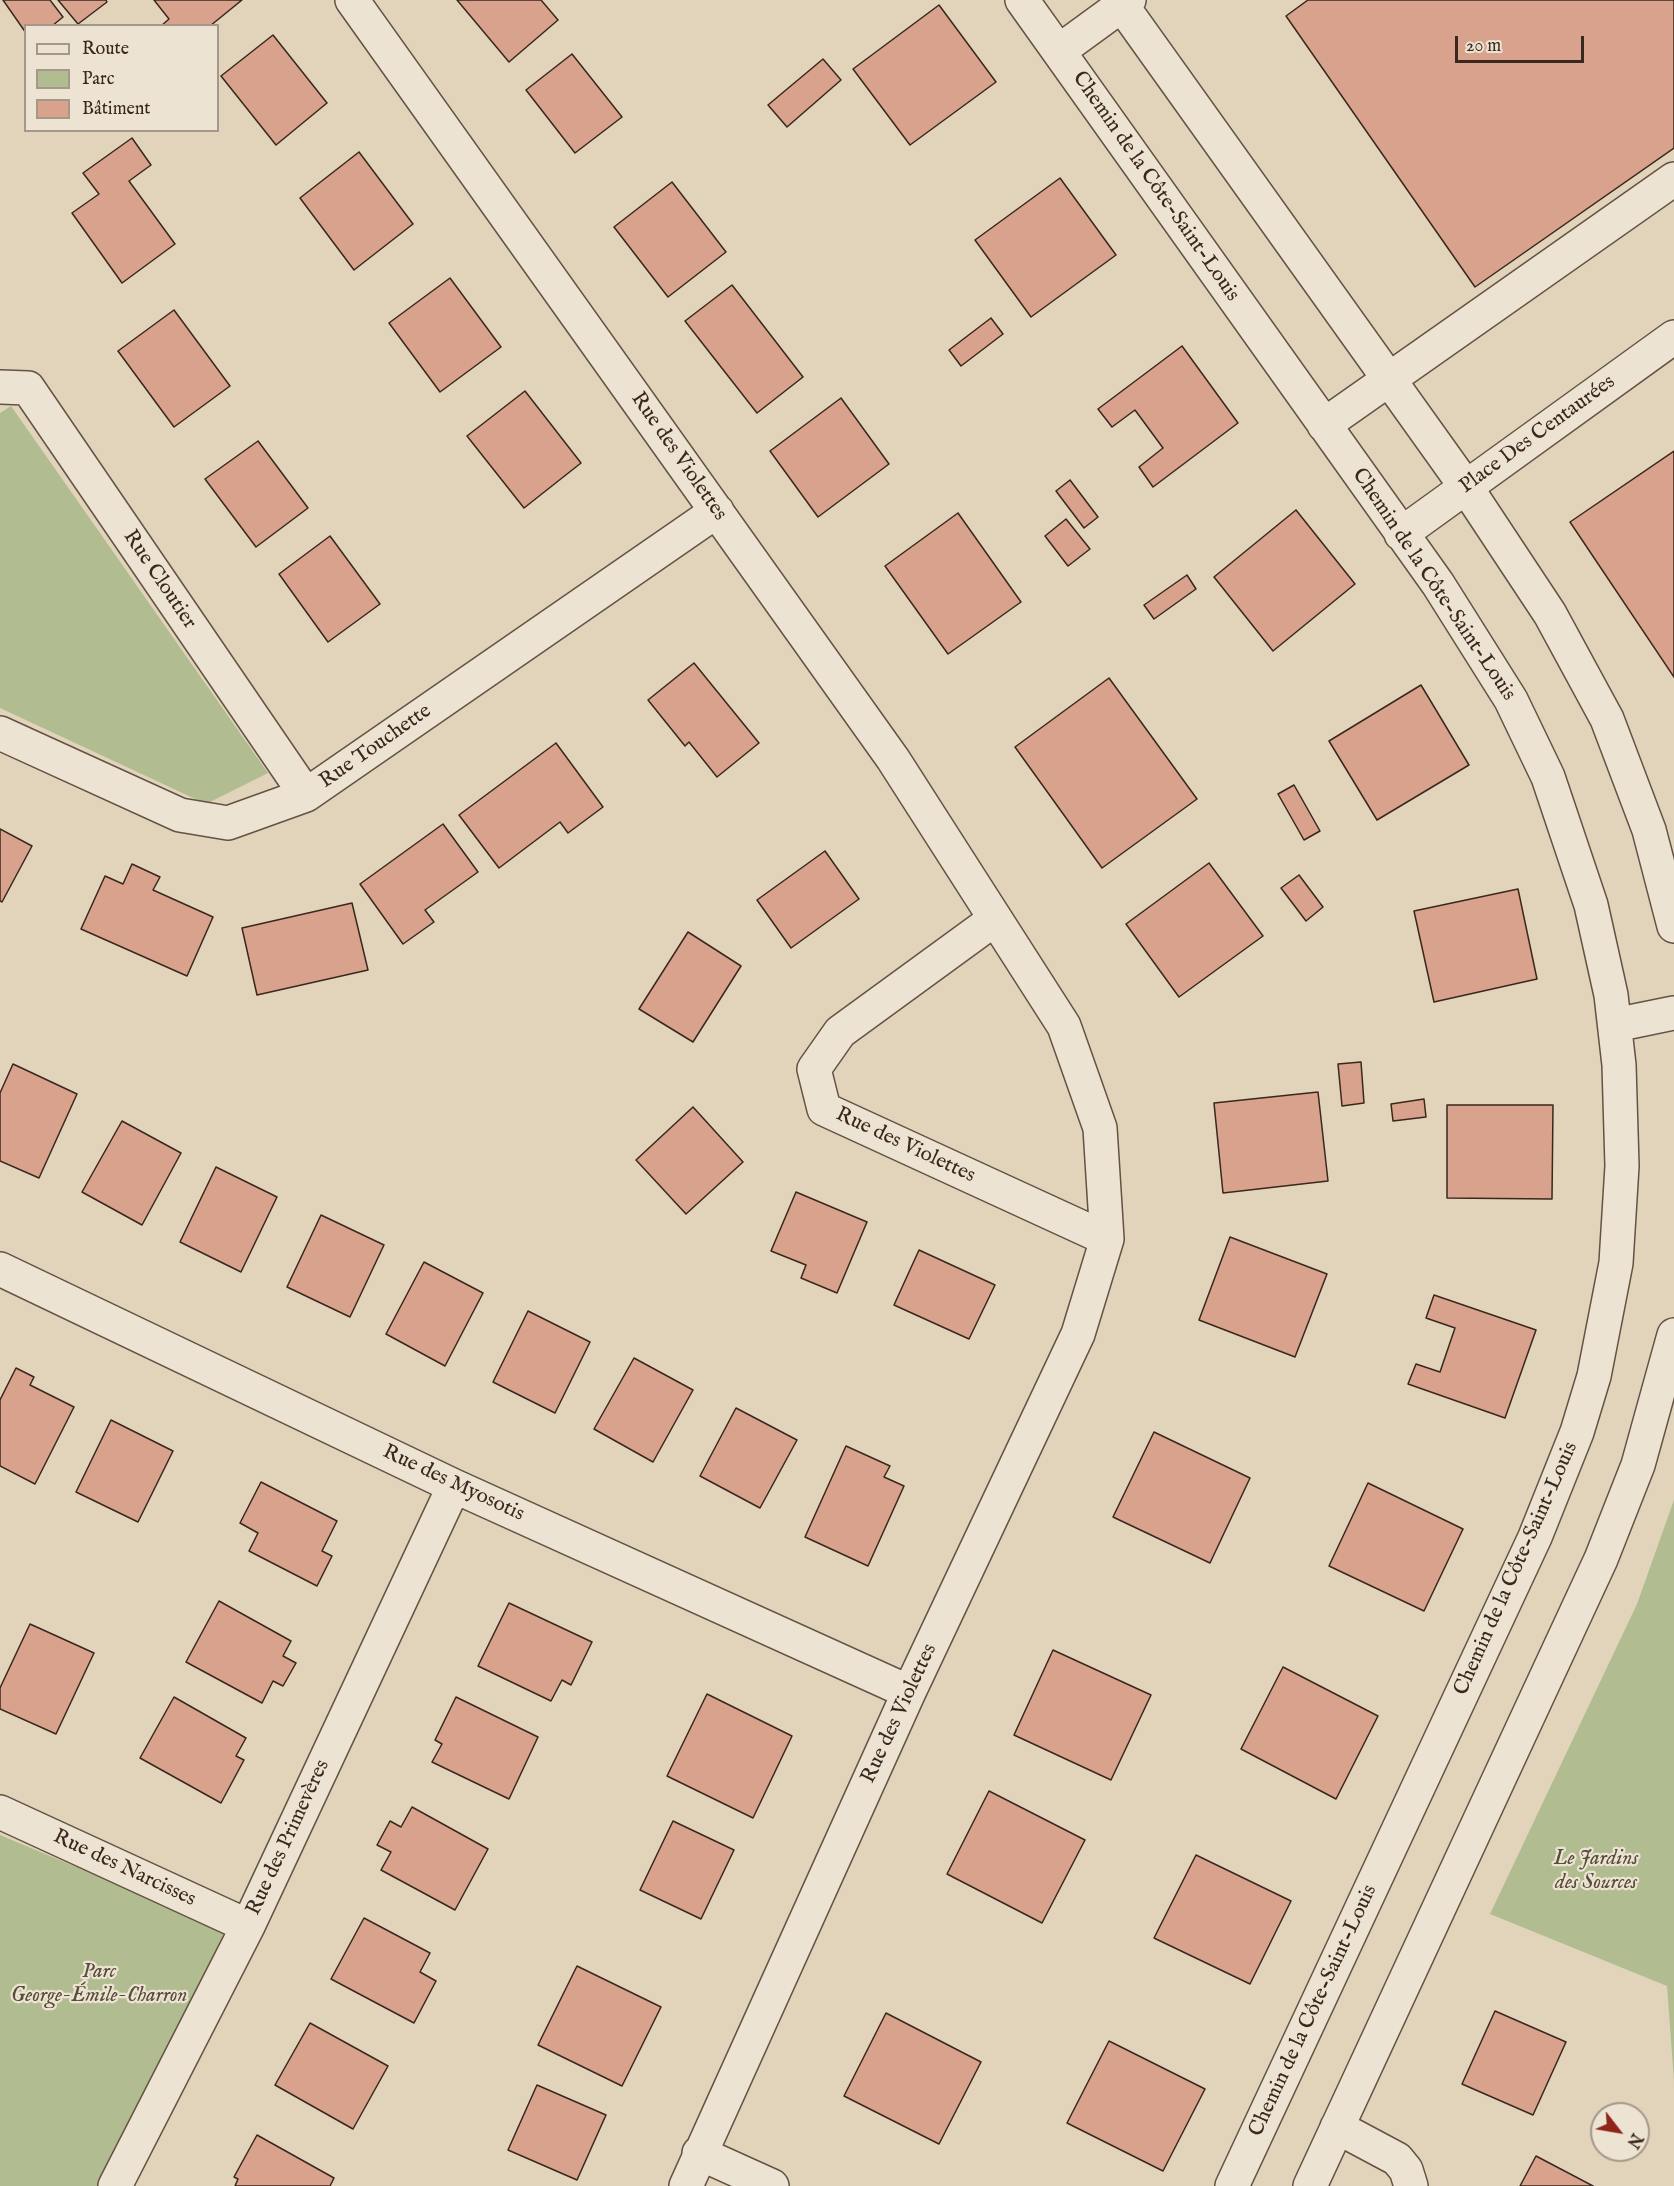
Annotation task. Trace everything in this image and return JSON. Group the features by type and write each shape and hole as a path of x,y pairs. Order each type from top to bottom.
{"street":[{"name":"Rue des Violettes","path":"352,0 893,759 1064,1026 1100,1128 1107,1239 1078,1334 909,1692 686,2186"},
{"name":"Chemin de la Côte-Saint-Louis","path":"1022,0 1401,534 1488,662 1531,739 1548,777 1591,904 1603,951 1615,1025 1622,1110 1619,1236 1608,1312 1577,1432 1535,1537 1233,2186"},
{"path":"1059,51 1122,2 1466,487 1550,614 1607,719 1649,830 1674,926"},
{"path":"1324,425 1674,179"},
{"name":"Place Des Centaurées","path":"1401,534 1674,337"},
{"name":"Rue Cloutier","path":"0,387 28,388 306,795"},
{"name":"Rue Touchette","path":"0,733 180,815 228,822 306,795 717,512"},
{"name":"Rue des Violettes","path":"995,919 840,1032 814,1069 824,1109 1107,1239"},
{"path":"1615,1025 1674,1013"},
{"name":"Rue des Myosotis","path":"0,1269 454,1486 909,1692"},
{"path":"1310,2186 1600,1559 1638,1465 1674,1335"},
{"name":"Rue des Primevères","path":"115,2186 248,1926 454,1486"},
{"name":"Rue des Narcisses","path":"0,1812 248,1926"},
{"path":"1337,2127 1397,2159 1406,2170 1411,2186"},
{"path":"699,2153 772,2186"}],"green space":[{"path":"11,406 268,773 206,804 0,708 0,413"},
{"name":"Le Jardins des Sources","path":"1674,1500 1674,2081 1667,1986 1490,1914 1637,1604"},
{"name":"Parc George-Émile-Charron","path":"0,1835 232,1932 115,2186 0,2186"}],"building":[{"path":"3,0 50,0 63,17 54,24 24,24 24,30"},
{"path":"58,0 106,0 107,2 78,24"},
{"path":"154,0 242,0 212,24 163,24 169,19"},
{"path":"457,0 541,0 558,20 509,62"},
{"path":"1308,0 1674,0 1674,148 1475,287 1286,16"},
{"path":"939,5 996,82 910,145 853,69"},
{"path":"273,35 327,103 276,145 221,76"},
{"path":"572,54 622,117 575,153 526,90"},
{"path":"823,59 841,80 787,127 768,105"},
{"path":"132,138 151,165 129,181 175,244 122,283 72,213 99,194 83,173"},
{"path":"359,152 413,224 354,270 300,198"},
{"path":"1060,178 1116,255 1031,317 975,240"},
{"path":"672,182 726,252 668,297 614,227"},
{"path":"450,278 501,347 440,392 389,323"},
{"path":"732,285 803,377 757,413 685,321"},
{"path":"174,310 230,386 174,427 118,351"},
{"path":"991,318 1003,334 961,366 949,350"},
{"path":"1182,346 1238,423 1153,487 1139,467 1163,448 1135,410 1112,427 1098,409"},
{"path":"525,391 581,463 524,508 467,436"},
{"path":"841,398 889,464 818,517 770,451"},
{"path":"258,441 308,508 256,547 205,479"},
{"path":"1674,451 1674,677 1570,522"},
{"path":"1070,480 1098,517 1084,528 1056,491"},
{"path":"1296,510 1355,584 1273,651 1214,577"},
{"path":"958,513 1021,602 948,654 885,566"},
{"path":"1066,519 1090,549 1068,566 1045,536"},
{"path":"330,536 380,604 328,642 279,574"},
{"path":"1187,575 1196,589 1154,619 1144,605"},
{"path":"694,663 759,743 717,777 689,742 685,746 648,700"},
{"path":"1109,678 1197,799 1102,868 1015,747"},
{"path":"1421,685 1469,765 1377,820 1329,741"},
{"path":"556,743 603,807 568,833 560,822 499,868 459,815"},
{"path":"1294,785 1320,831 1304,840 1278,794"},
{"path":"443,824 478,872 425,910 434,922 403,944 360,884"},
{"path":"0,829 32,846 2,902 0,901"},
{"path":"825,851 859,899 791,948 757,900"},
{"path":"1209,863 1263,936 1179,997 1126,924"},
{"path":"132,864 160,877 153,890 213,917 187,976 81,929 105,876 123,884"},
{"path":"1299,875 1323,907 1306,921 1281,888"},
{"path":"1518,889 1537,979 1434,1002 1414,911"},
{"path":"352,903 368,970 257,995 242,928"},
{"path":"688,932 741,966 693,1042 639,1009"},
{"path":"1361,1062 1364,1103 1342,1106 1338,1064"},
{"path":"13,1064 77,1094 39,1178 0,1161 0,1093"},
{"path":"1318,1092 1328,1181 1223,1193 1214,1103"},
{"path":"1424,1099 1426,1117 1393,1121 1391,1104"},
{"path":"1447,1105 1553,1105 1552,1199 1447,1198"},
{"path":"693,1107 743,1162 686,1214 636,1160"},
{"path":"122,1121 181,1153 142,1225 82,1192"},
{"path":"216,1167 277,1197 241,1272 180,1242"},
{"path":"796,1192 867,1222 837,1293 801,1278 806,1265 771,1251"},
{"path":"321,1215 384,1245 350,1317 287,1287"},
{"path":"1230,1237 1327,1274 1295,1357 1199,1320"},
{"path":"919,1250 995,1285 969,1339 894,1305"},
{"path":"424,1262 483,1293 445,1366 386,1334"},
{"path":"1434,1295 1536,1330 1505,1418 1408,1384 1416,1364 1440,1372 1455,1328 1426,1318"},
{"path":"528,1311 590,1342 555,1413 493,1382"},
{"path":"634,1358 693,1390 653,1462 594,1429"},
{"path":"16,1368 34,1377 30,1385 74,1407 35,1484 0,1466 0,1400"},
{"path":"736,1408 797,1440 760,1508 700,1476"},
{"path":"111,1420 173,1451 138,1522 76,1492"},
{"path":"1154,1432 1250,1478 1210,1563 1113,1517"},
{"path":"846,1446 890,1466 884,1477 904,1486 868,1566 805,1537"},
{"path":"261,1482 337,1521 322,1551 332,1556 317,1586 249,1551 258,1533 240,1523"},
{"path":"1368,1483 1463,1529 1424,1611 1329,1566"},
{"path":"219,1601 291,1641 283,1656 296,1663 283,1686 273,1681 262,1703 186,1662"},
{"path":"509,1603 592,1642 571,1685 562,1680 551,1701 478,1666"},
{"path":"30,1624 94,1653 56,1734 0,1709 0,1688"},
{"path":"1053,1650 1151,1695 1111,1780 1014,1735"},
{"path":"1283,1667 1378,1716 1336,1799 1241,1749"},
{"path":"707,1694 792,1736 753,1818 667,1776"},
{"path":"174,1697 246,1738 236,1756 244,1760 221,1803 140,1758"},
{"path":"456,1697 538,1737 509,1799 432,1762 442,1744 435,1740"},
{"path":"989,1791 1085,1840 1042,1923 947,1874"},
{"path":"412,1807 488,1849 455,1910 381,1870 391,1852 377,1845 390,1821 401,1827"},
{"path":"673,1821 734,1850 701,1919 640,1890"},
{"path":"1196,1855 1291,1901 1250,1984 1154,1938"},
{"path":"364,1918 430,1953 420,1972 436,1981 414,2023 331,1979"},
{"path":"577,1966 661,2007 622,2086 538,2045"},
{"path":"1495,2011 1566,2042 1533,2115 1462,2084"},
{"path":"886,2013 981,2062 939,2144 844,2096"},
{"path":"310,2023 388,2066 353,2129 275,2085"},
{"path":"1109,2041 1205,2089 1163,2171 1067,2123"},
{"path":"537,2085 606,2115 577,2180 508,2150"},
{"path":"257,2135 334,2178 330,2186 235,2186 238,2179 234,2177"},
{"path":"1536,2156 1593,2186 1520,2186"}]}
